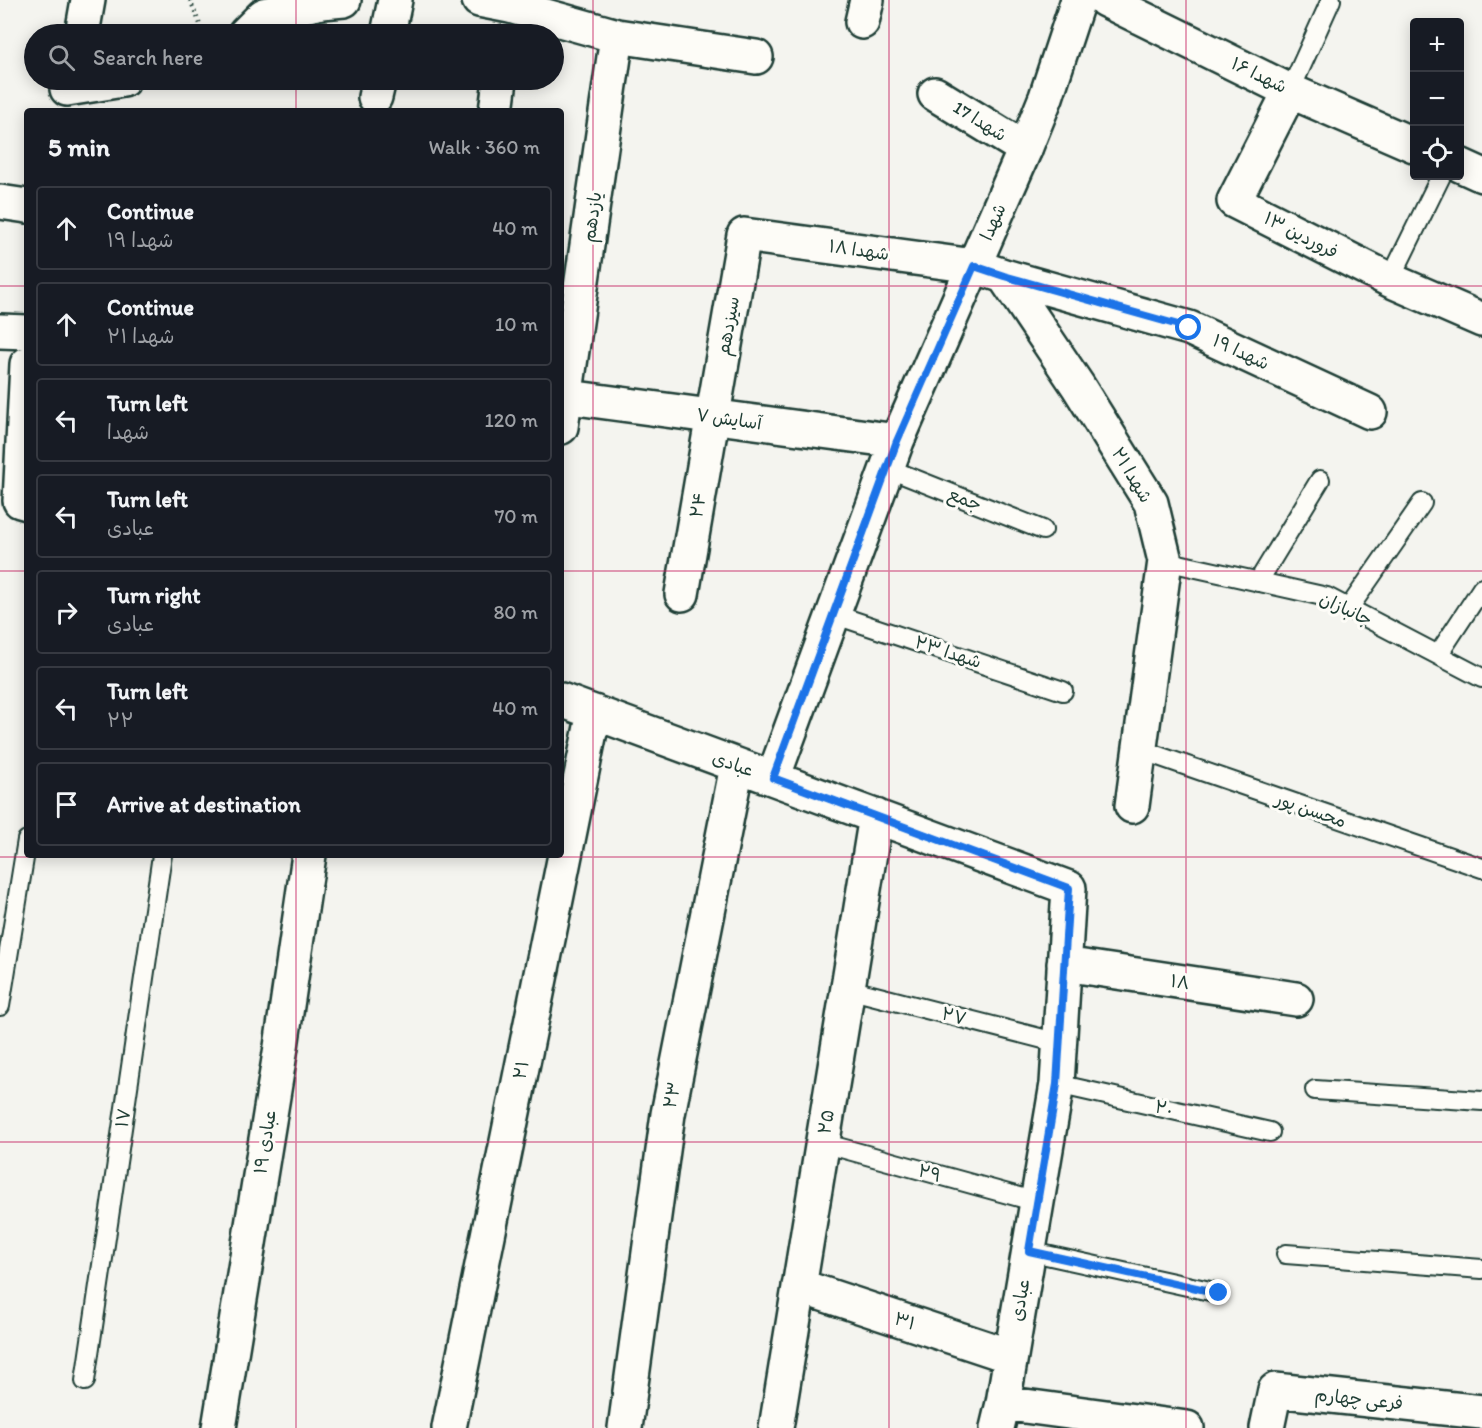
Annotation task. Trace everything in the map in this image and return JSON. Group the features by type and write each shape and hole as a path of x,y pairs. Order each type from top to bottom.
{"street":[{"path":"84,24 88,0"},
{"path":"255,24 264,15 322,2 344,0"},
{"path":"390,24 395,0"},
{"path":"479,0 508,20 535,24"},
{"name":"شهدا","path":"773,778 892,454 989,271 1024,149 1046,97 1078,0"},
{"name":"شهدا ۱۶","path":"1105,0 1290,91 1410,143"},
{"path":"564,28 756,57"},
{"name":"یازدهم","path":"564,400 617,36"},
{"path":"496,108 499,90"},
{"name":"فروردین ۱۳","path":"1290,91 1234,201 1390,280 1482,320"},
{"name":"شهدا 17","path":"935,94 1024,149"},
{"path":"1464,167 1482,175"},
{"path":"0,202 24,206"},
{"name":"شهدا ۱۸","path":"744,235 989,271"},
{"name":"سیزدهم","path":"713,417 744,235"},
{"name":"شهدا ۱۹","path":"989,271 1189,328 1370,412"},
{"name":"شهدا ۲۱","path":"989,271 1078,386 1150,503 1165,561 1132,806"},
{"path":"0,331 24,332"},
{"name":"آسایش ۷","path":"564,407 713,417 892,454"},
{"name":"۲۴","path":"682,594 713,417"},
{"path":"23,502 24,468"},
{"name":"عبادی","path":"564,701 1069,888 1057,1084 1000,1415"},
{"name":"۲۱","path":"449,1428 594,712"},
{"name":"۲۳","path":"626,1428 668,1114 737,766"},
{"name":"۲۵","path":"776,1428 876,816"},
{"name":"عبادی ۱۹","path":"219,1428 279,1059 309,858"},
{"name":"۱۸","path":"1064,964 1296,999"},
{"name":"۳۱","path":"799,1286 1010,1356"},
{"name":"فرعی چهارم","path":"1267,1428 1275,1390 1482,1412"},
{"path":"1000,1415 1187,1428"}],"lane":[{"path":"1290,91 1331,0"},
{"path":"1390,280 1439,180"},
{"name":"جمع","path":"892,454 1043,530"},
{"path":"1258,582 1320,480"},
{"path":"1348,608 1422,502"},
{"name":"جانبازان","path":"1165,561 1327,597 1482,678"},
{"path":"1438,654 1482,588"},
{"name":"شهدا ۲۳","path":"833,614 1063,691"},
{"name":"محسن پور","path":"1141,750 1482,868"},
{"path":"0,1006 24,858"},
{"name":"۱۷","path":"85,1381 162,858"},
{"name":"۲۷","path":"848,989 1059,1043"},
{"name":"۲۰","path":"1057,1084 1270,1132"},
{"path":"1315,1090 1482,1101"},
{"name":"۲۹","path":"823,1143 1037,1202"},
{"path":"1029,1251 1219,1293"},
{"path":"1286,1254 1482,1269"}],"path":[{"path":"190,0 200,24"}],"route":[{"path":"1189,328 974,266 897,441 773,778 1069,888 1057,1084 1029,1251 1219,1293"}]}
